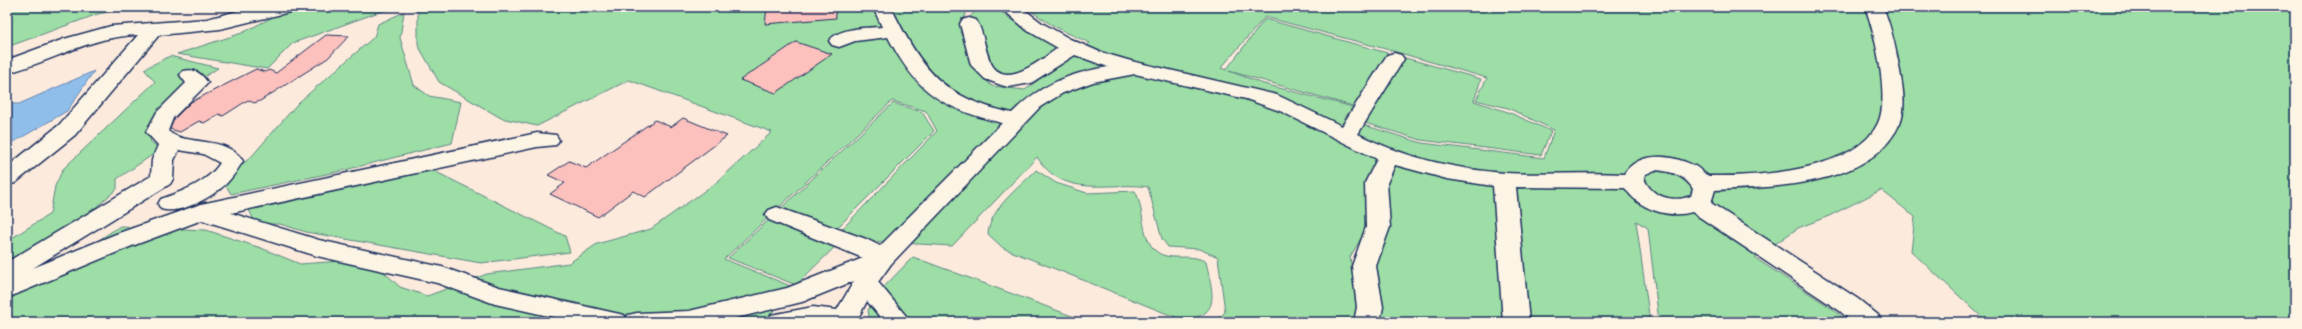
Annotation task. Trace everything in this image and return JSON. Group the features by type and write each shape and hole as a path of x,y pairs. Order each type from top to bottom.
{"street":[{"path":"250,16 268,7"},
{"path":"7,67 83,39 112,32 153,30 228,22 287,7"},
{"path":"882,7 893,31 929,84 948,98 991,114 1016,120"},
{"path":"1009,7 1050,36 1088,54 1134,68 1253,94 1287,105 1346,136 1389,156 1471,176 1504,180 1631,181"},
{"path":"1869,322 1849,305 1699,194 1686,170 1664,163 1653,163 1636,169 1632,174 1631,181 1640,194 1657,204 1678,208 1699,194 1818,172 1844,164 1874,146 1889,122 1893,86 1883,29 1874,7"},
{"path":"969,24 981,65 992,75 1008,81 1024,79 1074,48"},
{"path":"7,178 67,130 153,30"},
{"path":"839,41 851,36 893,31"},
{"path":"1346,136 1394,59"},
{"path":"780,322 813,316 843,321 865,282 883,258 1016,120 1049,90 1081,78 1134,68"},
{"path":"169,204 210,187 222,178 232,162 224,154 187,144 169,143 157,132 164,116 198,83 190,74"},
{"path":"8,281 201,212 537,140 548,140"},
{"path":"8,281 162,179 163,160 168,151 169,143"},
{"path":"1367,322 1370,306 1364,266 1378,227 1376,183 1389,156"},
{"path":"1504,180 1516,322"},
{"path":"201,212 317,248 442,276 495,295 615,322"},
{"path":"777,215 858,245 883,258"},
{"path":"637,322 689,320 785,298 825,284 883,258"},
{"path":"865,282 898,322"}],"green space":[{"path":"18,7 132,7 98,14 7,47 7,12"},
{"path":"292,7 402,7 379,12 293,43 267,69 177,54 242,33"},
{"path":"406,7 968,7 960,32 979,74 992,86 1025,90 1090,43 1049,23 1027,7 2295,7 2295,322 1987,322 1911,251 1915,217 1881,190 1829,216 1798,228 1755,258 1833,309 1849,322 1659,322 1648,228 1636,221 1650,322 1361,322 1372,196 1365,198 1366,230 1350,257 1358,307 1353,322 1215,322 1225,312 1218,257 1199,249 1168,247 1162,239 1148,187 1088,186 1073,184 1060,179 1048,170 1037,157 952,246 869,241 840,231 937,131 926,111 892,101 724,259 793,287 768,318 761,322 7,322 7,301 120,226 206,230 261,248 300,264 370,259 400,287 427,296 487,274 569,263 597,244 651,229 717,182 772,132 629,80 537,126 501,118 439,82 418,45 418,11","holes":["1265,17 1487,78 1476,100 1508,108 1554,130 1544,158 1422,143 1344,119 1353,107 1264,84 1229,71 1356,107 1349,118 1421,140 1541,155 1551,131 1508,112 1474,101 1481,79 1265,19 1226,70 1221,68"]},
{"path":"978,7 995,7 1008,17 1070,56 1002,84 964,25"},
{"path":"404,12 400,38 414,85 429,96 461,102 452,143 341,171 231,194 223,181 252,156 298,103 374,37 378,24"},
{"path":"170,56 218,68 196,82 147,131 151,142 161,149 117,179 117,189 95,208 7,265 7,241 50,214 55,186 63,169 155,82 144,69"},
{"path":"893,103 922,112 934,131 834,231 846,236 796,285 728,258"},
{"path":"428,168 565,236 570,252 481,263 306,232 280,224 256,224 247,206"},
{"path":"1036,170 1056,183 1087,193 1135,191 1141,208 1147,238 1151,246 1157,252 1171,257 1197,258 1206,262 1212,294 1209,309 1203,314 1193,318 1180,319 1003,248 988,234 990,225 994,216 1006,199"},
{"path":"913,257 1088,322 870,322 868,310 881,290"}],"water":[{"path":"94,71 67,111 7,146 7,104 19,104"}],"building":[{"path":"767,7 835,7 836,18 765,24"},
{"path":"326,35 349,36 328,58 260,101 254,103 248,100 223,116 219,114 204,123 199,121 180,132 170,129 174,119 191,102 256,69 265,72 269,70 276,73"},
{"path":"796,42 832,54 776,93 740,80"},
{"path":"683,118 727,136 645,197 633,191 598,217 550,194 565,183 548,175 569,161 586,168 655,120 671,127"}]}
